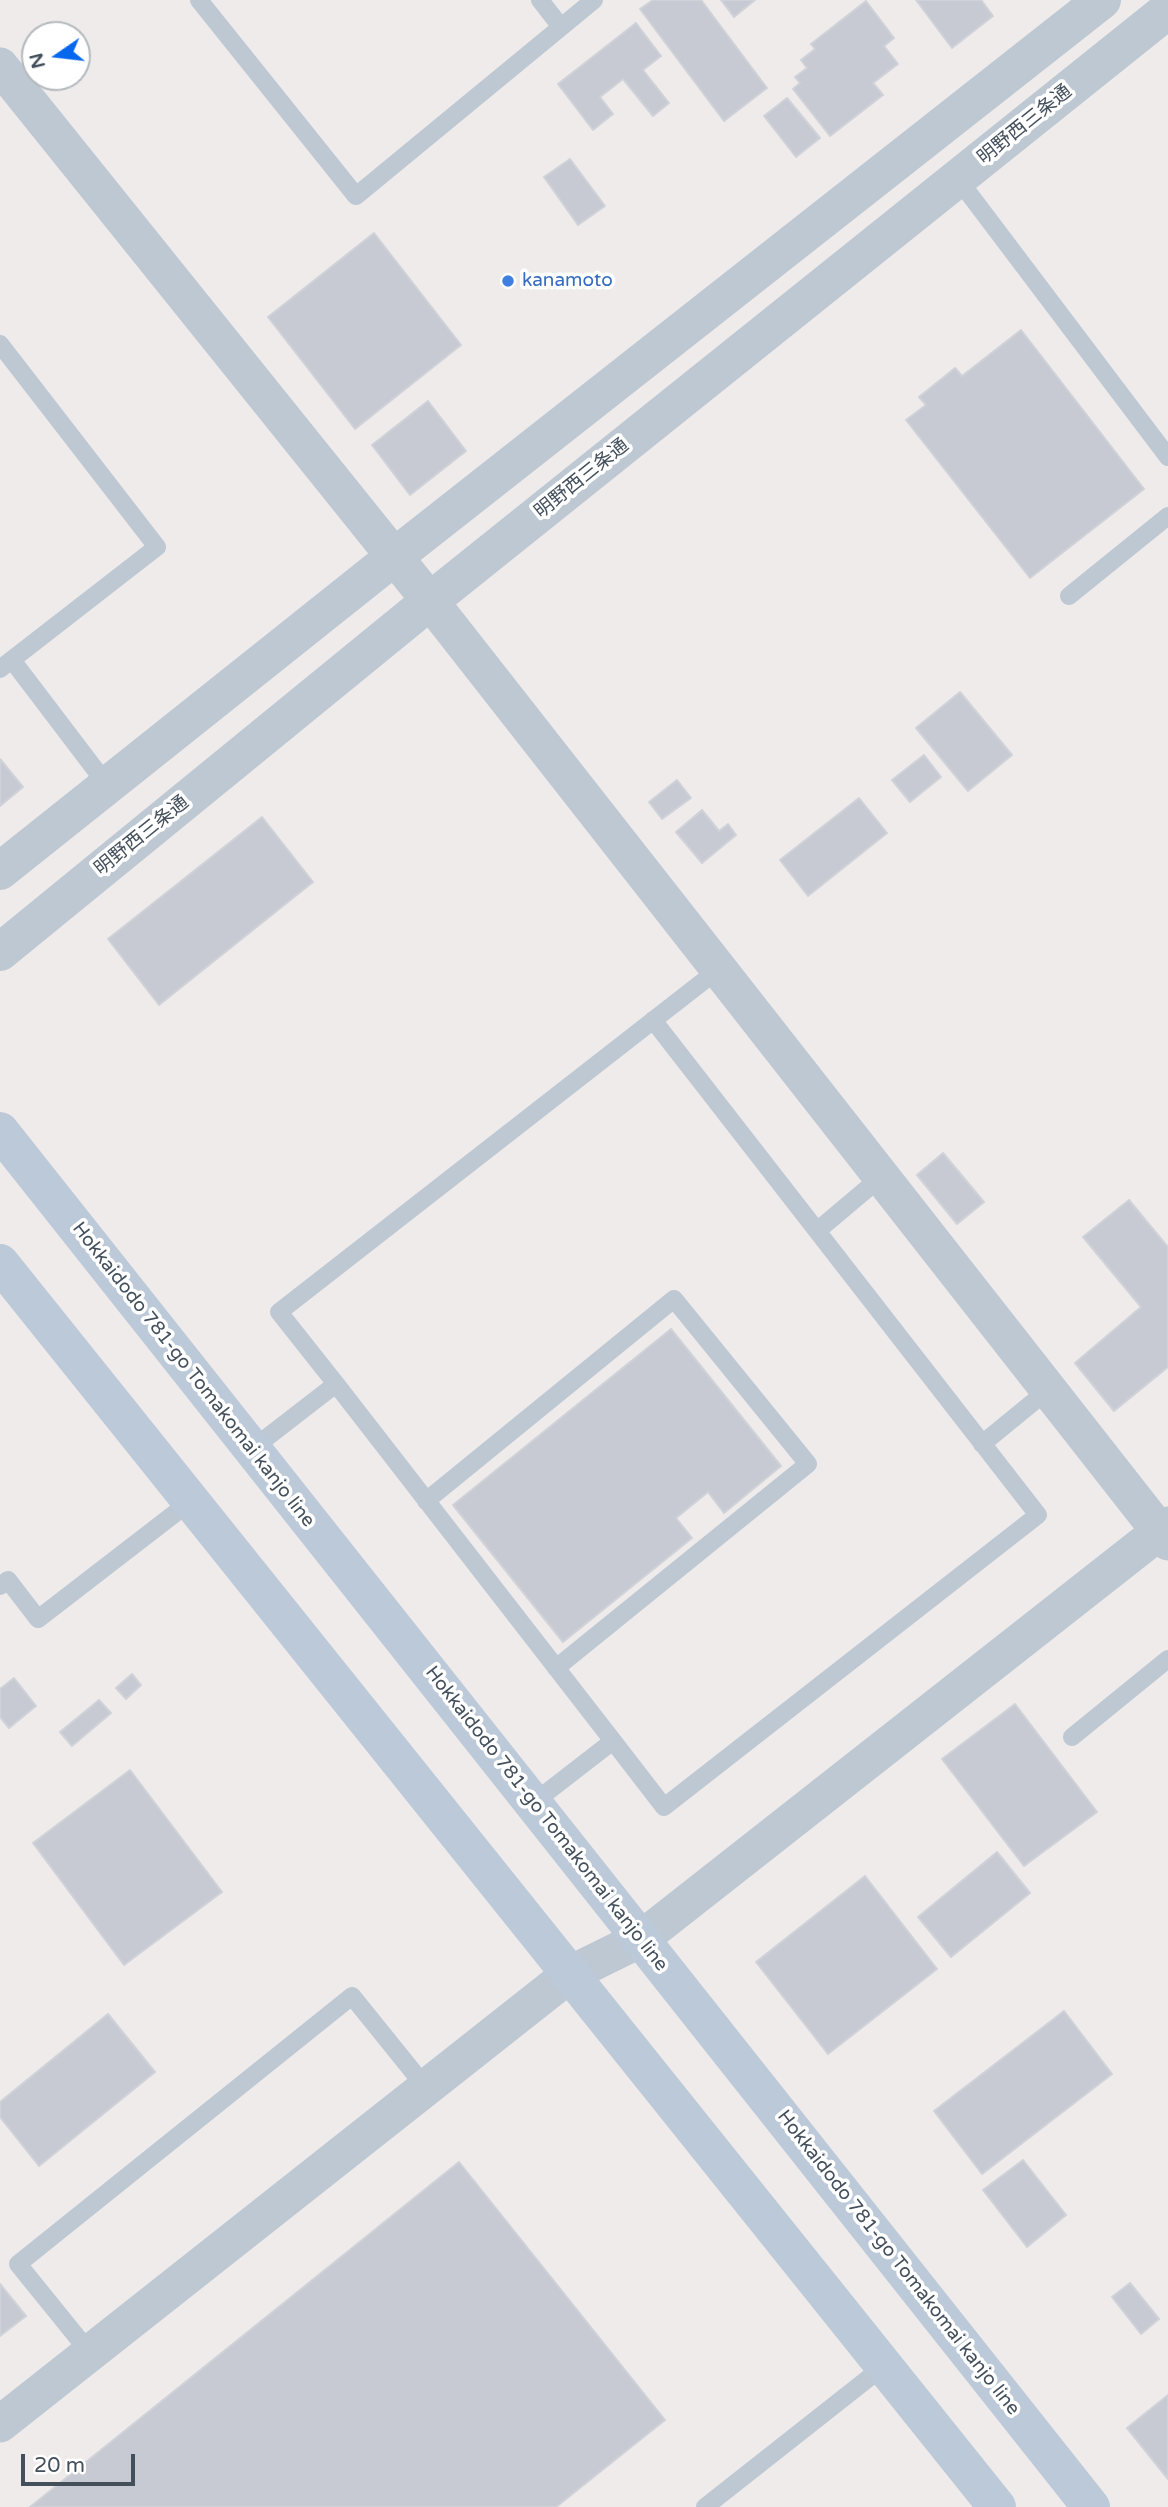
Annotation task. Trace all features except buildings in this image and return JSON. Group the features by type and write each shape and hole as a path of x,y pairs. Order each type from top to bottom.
{"main road":[{"name":"Hokkaidodo 781-go Tomakomai kanjo line","path":"0,1131 1091,2507"},
{"path":"0,1263 997,2507"}],"street":[{"path":"0,872 394,556 1102,0"},
{"name":"明野西三条通","path":"0,952 430,601 1168,10"},
{"path":"0,66 430,601 1048,1390 1165,1533 641,1939 570,1973 427,2089 0,2424"}],"lane":[{"path":"199,0 356,196 594,0"},
{"path":"540,0 561,27"},
{"path":"958,178 1168,457"},
{"path":"0,344 157,547 6,665 107,785"},
{"path":"1069,596 1168,516"},
{"path":"653,1020 1038,1515 664,1807 279,1312 653,1020 719,969"},
{"path":"817,1231 881,1177"},
{"path":"426,1501 674,1299 808,1464 556,1668"},
{"path":"252,1449 335,1384"},
{"path":"982,1444 1048,1390"},
{"path":"0,1586 8,1580 38,1619 191,1500"},
{"path":"1072,1737 1168,1659"},
{"path":"533,1803 612,1741"},
{"path":"90,2354 18,2264 352,1996 427,2089"},
{"path":"705,2507 884,2366"}],"place":[{"name":"kanamoto","path":"508,281"}]}
